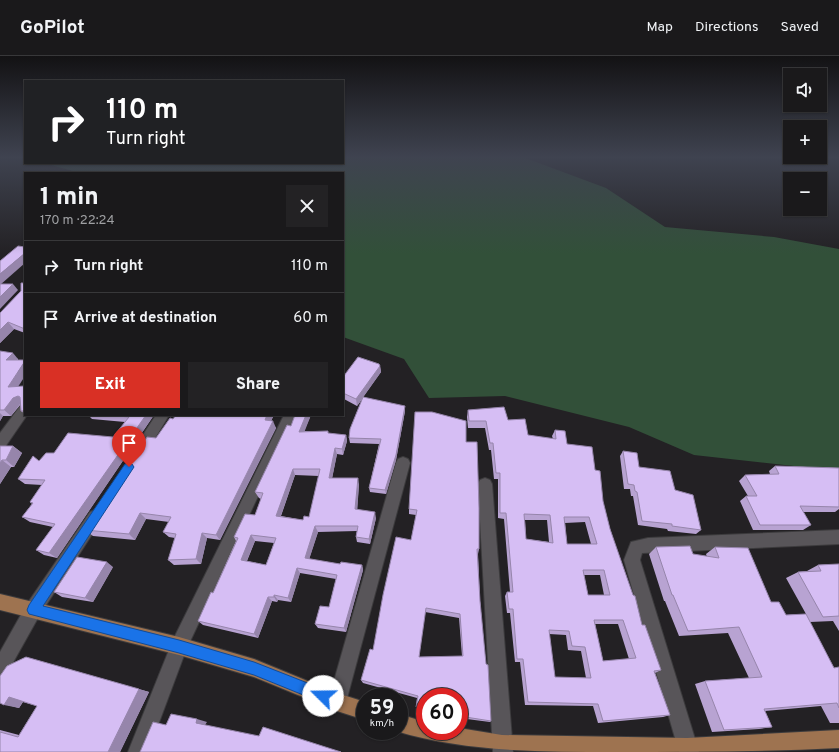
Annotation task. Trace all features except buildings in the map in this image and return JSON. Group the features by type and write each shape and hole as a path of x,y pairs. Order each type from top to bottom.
{"main road":[{"path":"0,602 179,646 254,668 337,702 356,708"},
{"path":"408,726 430,733 503,748 688,750 839,739"}],"street":[{"path":"0,443 24,409"},
{"path":"133,460 162,416"},
{"path":"138,752 179,646 290,416"},
{"path":"337,702 403,463"},
{"path":"485,484 503,748"},
{"path":"0,670 33,610 103,506"},
{"path":"688,750 632,560 636,547 648,545 839,537"}],"green space":[{"path":"344,188 607,188 665,227 774,237 839,249 839,471 694,455 629,427 505,396 429,398 404,359 344,337"}],"route":[{"path":"129,467 33,610 179,646 254,668 323,696"}]}
